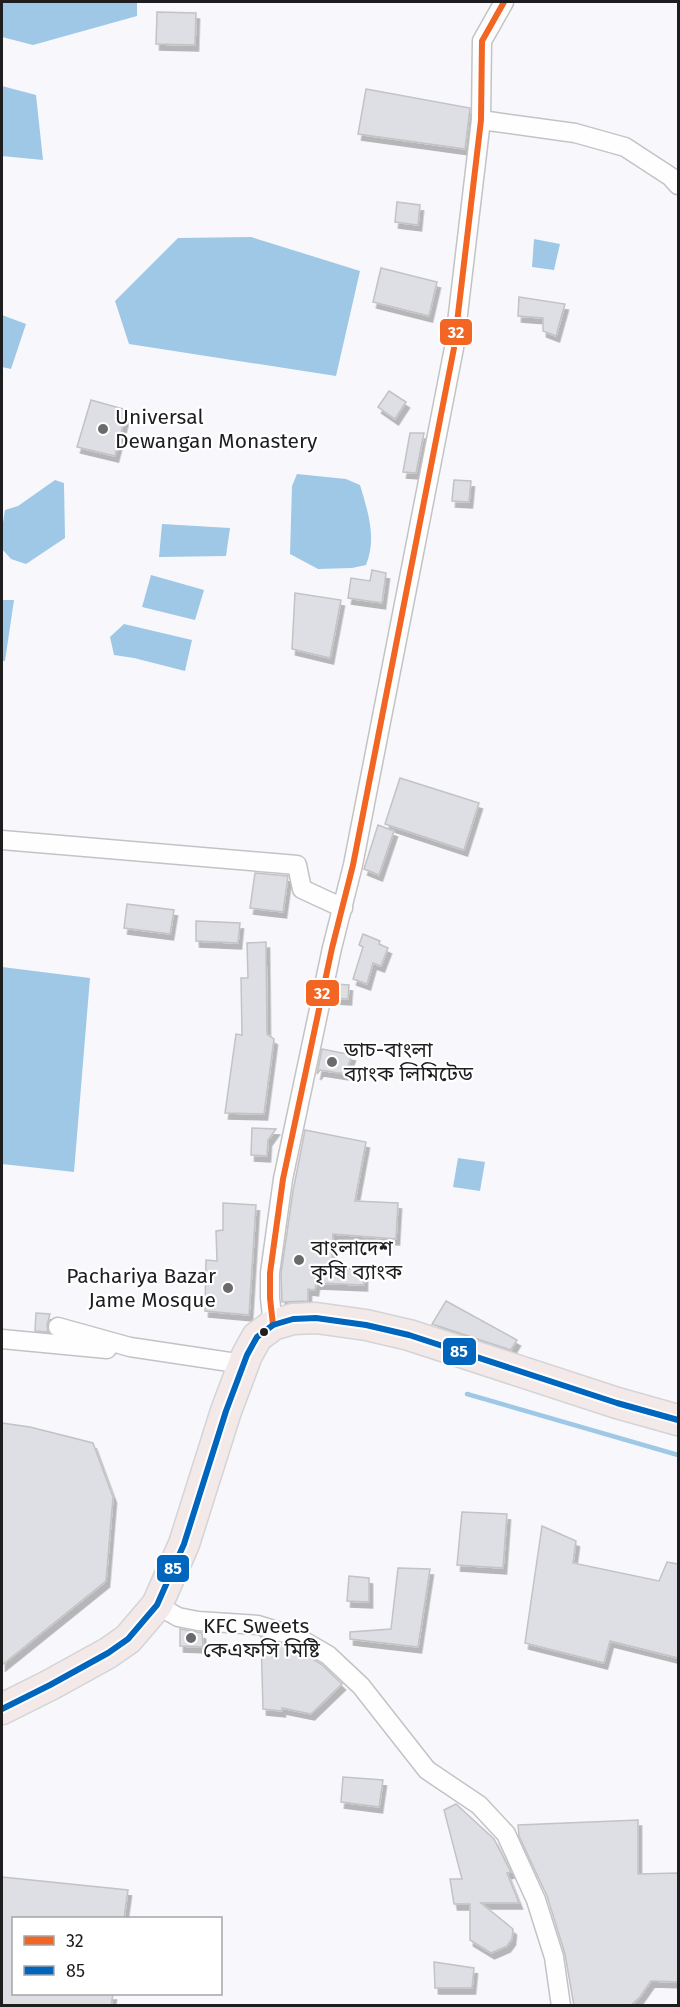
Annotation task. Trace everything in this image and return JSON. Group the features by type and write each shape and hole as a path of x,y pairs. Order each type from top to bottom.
{"highway":[{"path":"2,1709 108,1653 128,1639 157,1605 184,1544 243,1364 258,1337 273,1325 293,1319 316,1318 388,1330 441,1345 617,1403 678,1420"}],"street":[{"path":"273,1325 270,1273 283,1179 373,766 454,348 481,120 483,41 504,2"},
{"path":"481,120 575,133 625,147 671,177 678,185"},
{"path":"2,840 297,866 302,889 343,908"},
{"path":"58,1327 130,1347 243,1364"},
{"path":"2,1339 106,1349 130,1347"},
{"path":"157,1605 178,1617 198,1622 258,1625 297,1637 328,1655 361,1686 427,1770 479,1805 506,1834 536,1900 554,1957 561,2006"}],"water":[{"path":"2,2 137,2 137,16 33,45 2,37"},
{"path":"2,86 36,95 43,160 2,156"},
{"path":"251,237 360,271 336,376 129,344 115,301 178,238"},
{"path":"534,239 560,244 554,270 532,267"},
{"path":"2,315 26,324 11,369 2,367"},
{"path":"297,474 346,479 360,485 371,535 366,565 352,568 318,569 290,554 292,486"},
{"path":"55,480 64,483 65,538 26,564 11,559 2,549 5,510 18,506"},
{"path":"162,524 230,528 226,556 159,557"},
{"path":"151,575 204,590 195,620 142,607"},
{"path":"2,600 14,600 5,661 2,661"},
{"path":"124,624 192,640 185,671 114,655 110,637"},
{"path":"2,967 90,978 74,1172 2,1164"},
{"path":"458,1158 485,1162 480,1191 453,1187"}],"building":[{"path":"157,12 196,13 195,45 156,44"},
{"path":"366,89 470,108 465,149 358,134"},
{"path":"397,202 420,205 418,225 395,222"},
{"path":"381,268 437,282 429,316 373,302"},
{"path":"519,297 565,304 556,336 543,331 543,318 518,316"},
{"path":"389,391 406,402 395,419 378,407"},
{"name":"Universal Dewangan Monastery","path":"91,400 127,410 115,456 77,447"},
{"path":"410,433 424,433 416,473 403,472"},
{"path":"454,480 471,481 469,502 452,501"},
{"path":"372,570 386,573 382,603 348,598 351,578 370,581"},
{"path":"295,593 341,600 330,658 292,649"},
{"path":"400,778 479,803 464,850 385,824"},
{"path":"378,825 394,831 379,875 364,869"},
{"path":"255,873 288,876 283,912 250,908"},
{"path":"127,904 174,910 170,934 124,928"},
{"path":"196,921 240,923 238,943 196,941"},
{"path":"363,934 380,941 379,944 388,948 381,966 373,963 367,984 353,979 363,947 359,945"},
{"path":"266,942 267,1034 274,1039 264,1114 225,1113 236,1034 242,1035 241,978 248,978 247,943"},
{"path":"336,984 349,985 348,999 333,998"},
{"name":"ডাচ-বাংলা ব্যাংক লিমিটেড","path":"322,1049 352,1055 345,1074 320,1070 317,1074"},
{"path":"252,1128 276,1129 268,1140 267,1156 251,1155"},
{"path":"305,1130 366,1142 355,1201 398,1203 396,1239 333,1234 332,1268 364,1269 364,1285 316,1283 315,1290 308,1289 308,1301 282,1302 281,1274 293,1191"},
{"path":"223,1203 256,1205 249,1315 205,1311 206,1260 217,1261 216,1231 223,1230"},
{"path":"446,1301 517,1340 511,1350 432,1324"},
{"path":"36,1313 50,1314 48,1332 35,1331"},
{"path":"2,1423 30,1427 93,1443 113,1497 106,1581 2,1665"},
{"path":"462,1512 507,1514 503,1568 457,1565"},
{"path":"542,1526 576,1541 573,1563 659,1581 667,1562 678,1564 678,1658 610,1641 604,1663 525,1643"},
{"path":"398,1568 430,1569 418,1647 350,1639 350,1632 391,1629"},
{"path":"349,1576 369,1578 369,1602 347,1601"},
{"name":"KFC Sweets কেএফসি মিষ্টি","path":"180,1629 202,1633 203,1647 180,1646"},
{"path":"261,1638 287,1646 308,1656 321,1664 342,1684 311,1714 282,1708 282,1711 263,1709"},
{"path":"343,1777 383,1780 379,1807 341,1802"},
{"path":"456,1804 494,1839 511,1872 507,1873 519,1903 481,1903 513,1929 512,1939 507,1946 491,1953 470,1940 470,1904 454,1904 450,1879 462,1879 444,1810"},
{"path":"638,1820 638,1874 678,1873 678,1982 651,1981 640,1997 630,2006 574,2006 565,1954 547,1896 519,1836 518,1825"},
{"path":"2,1877 128,1890 124,1917 12,1917 12,1995 113,1995 111,2006 2,2006"},
{"path":"434,1962 474,1968 472,1988 435,1988"}],"waterway":[{"path":"467,1394 678,1455"}],"transit line":[{"name":"32","path":"273,1325 270,1273 283,1179 332,948 353,865 454,348 481,120 482,41 504,2"},
{"name":"85","path":"2,1709 108,1653 128,1639 157,1605 184,1544 226,1411 247,1355 257,1337 273,1325 293,1319 316,1318 366,1325 409,1335 617,1403 678,1420"}],"place":[{"name":"Universal Dewangan Monastery","path":"103,429"},
{"name":"ডাচ-বাংলা ব্যাংক লিমিটেড","path":"332,1062"},
{"name":"বাংলাদেশ কৃষি ব্যাংক","path":"299,1260"},
{"name":"Pachariya Bazar Jame Mosque","path":"228,1288"},
{"name":"KFC Sweets কেএফসি মিষ্টি","path":"191,1638"}]}
